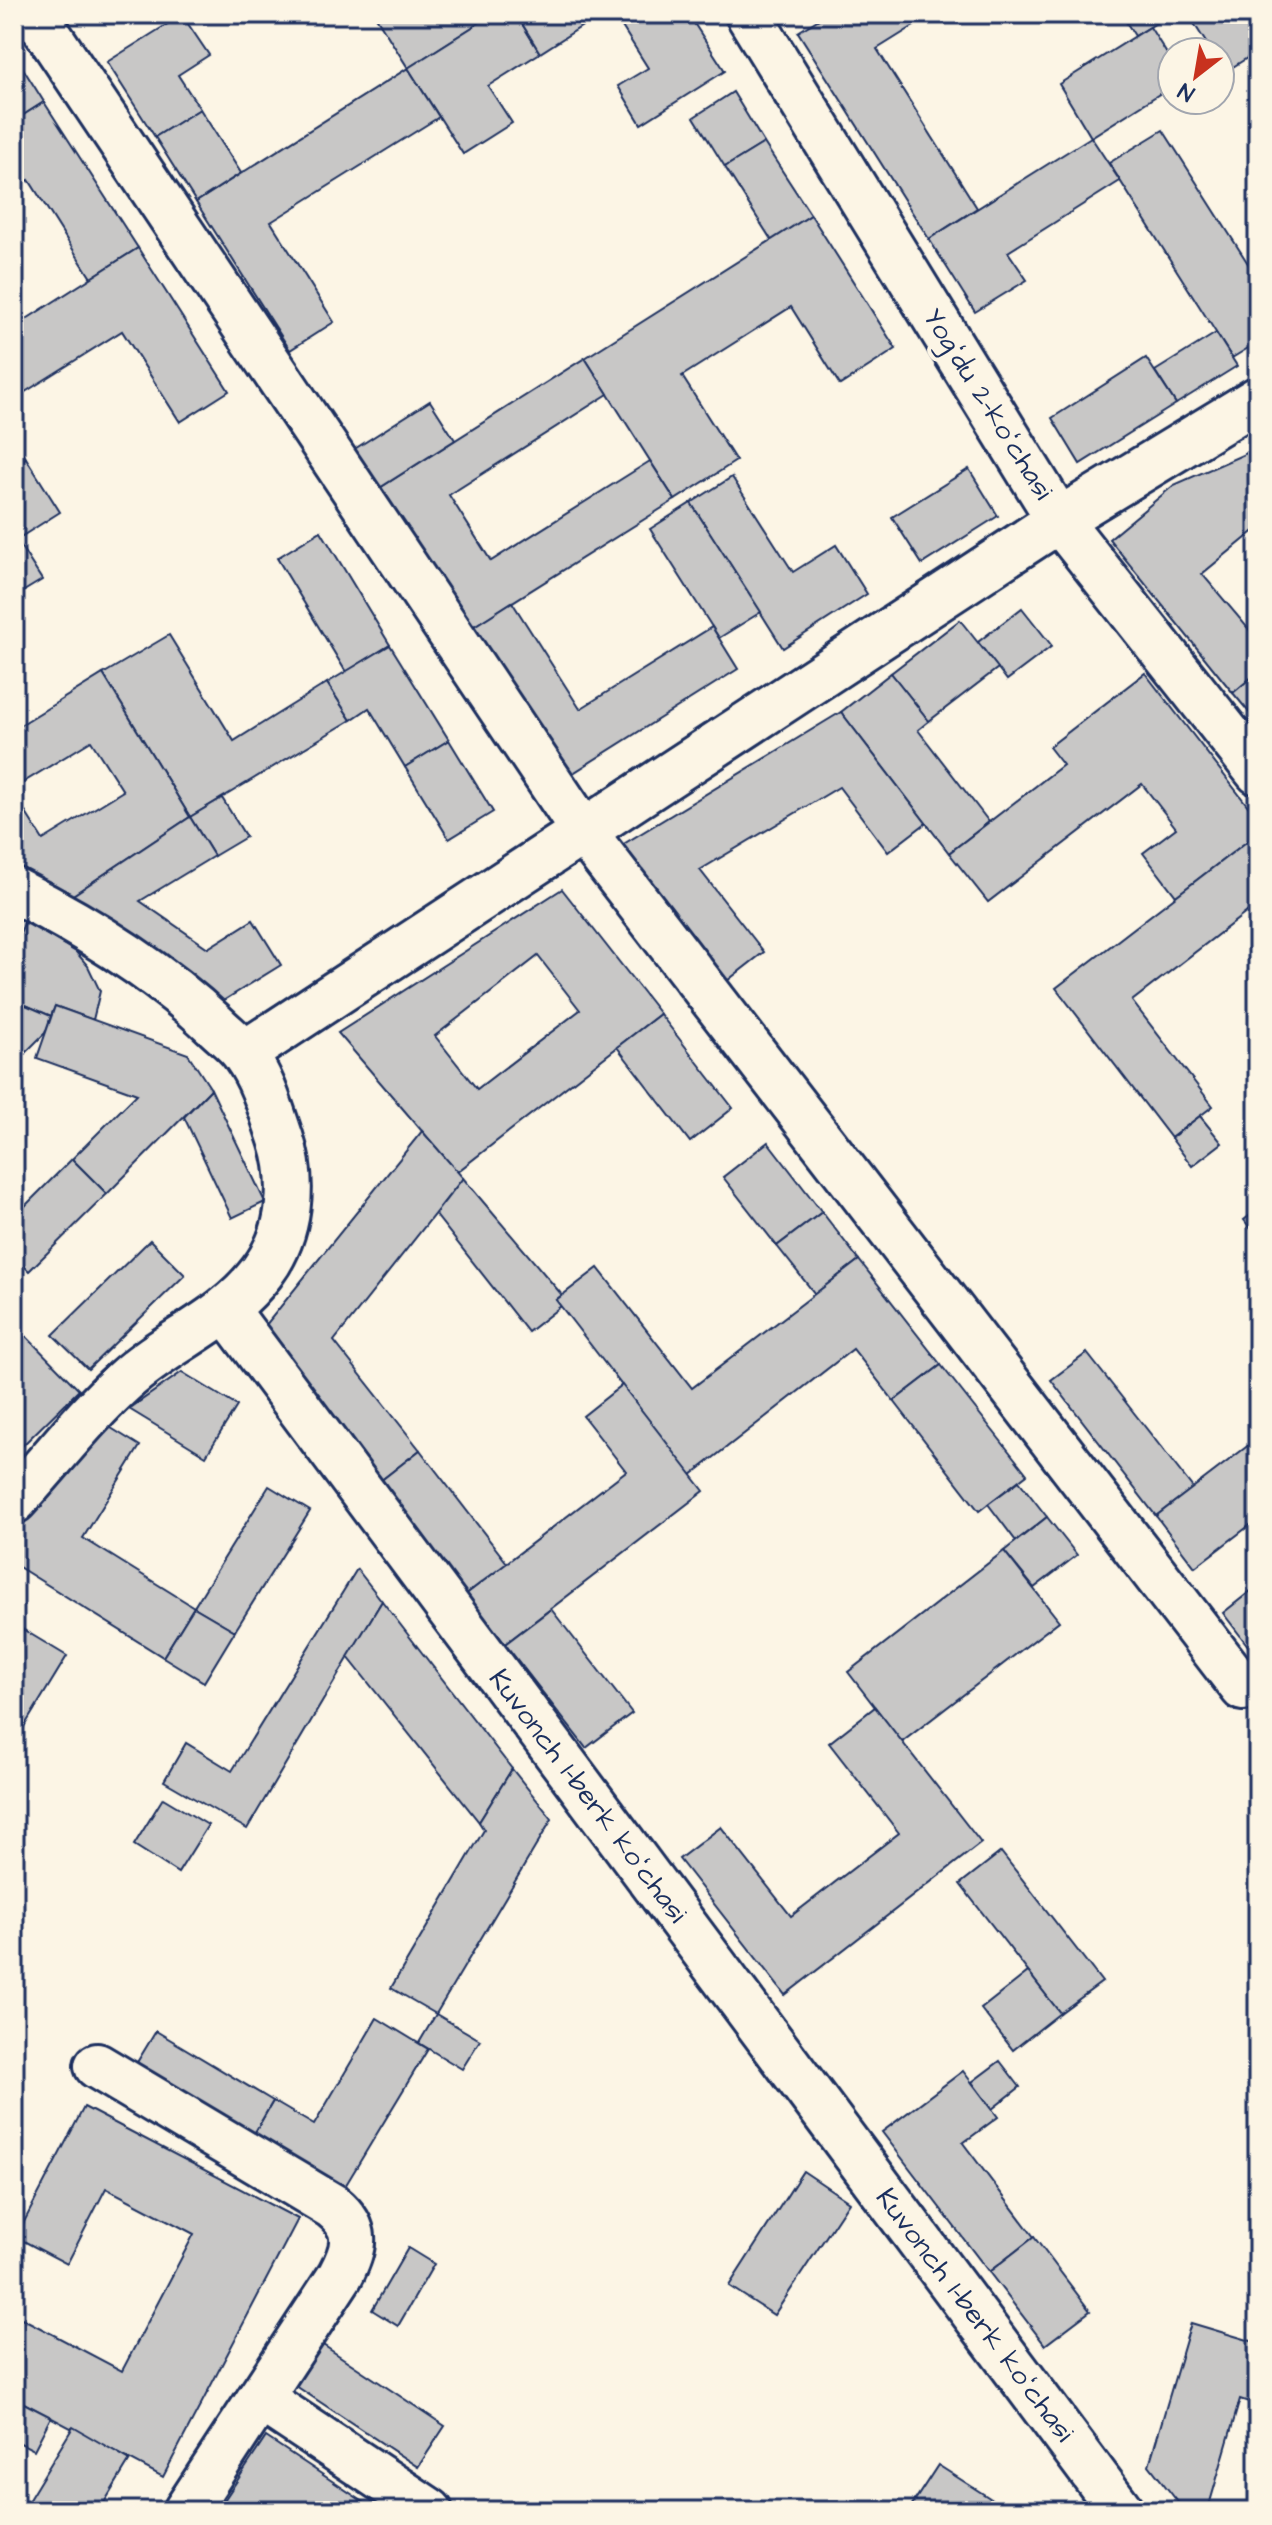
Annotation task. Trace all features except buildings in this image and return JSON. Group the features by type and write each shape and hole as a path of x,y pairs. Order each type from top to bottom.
{"street":[{"path":"35,14 583,831 1243,1688"},
{"name":"Yogʻdu 2-koʻchasi","path":"748,14 1059,520 1258,772"},
{"path":"245,1053 1059,520 1258,399"},
{"path":"14,890 71,919 192,1004 245,1053 266,1093 290,1174 290,1201 265,1268 227,1311 126,1379 14,1501"},
{"name":"Kuvonch 1-berk koʻchasi","path":"227,1311 1121,2511"},
{"path":"97,2066 346,2218 353,2243 349,2261 186,2511"},
{"path":"260,2398 430,2511"}]}
